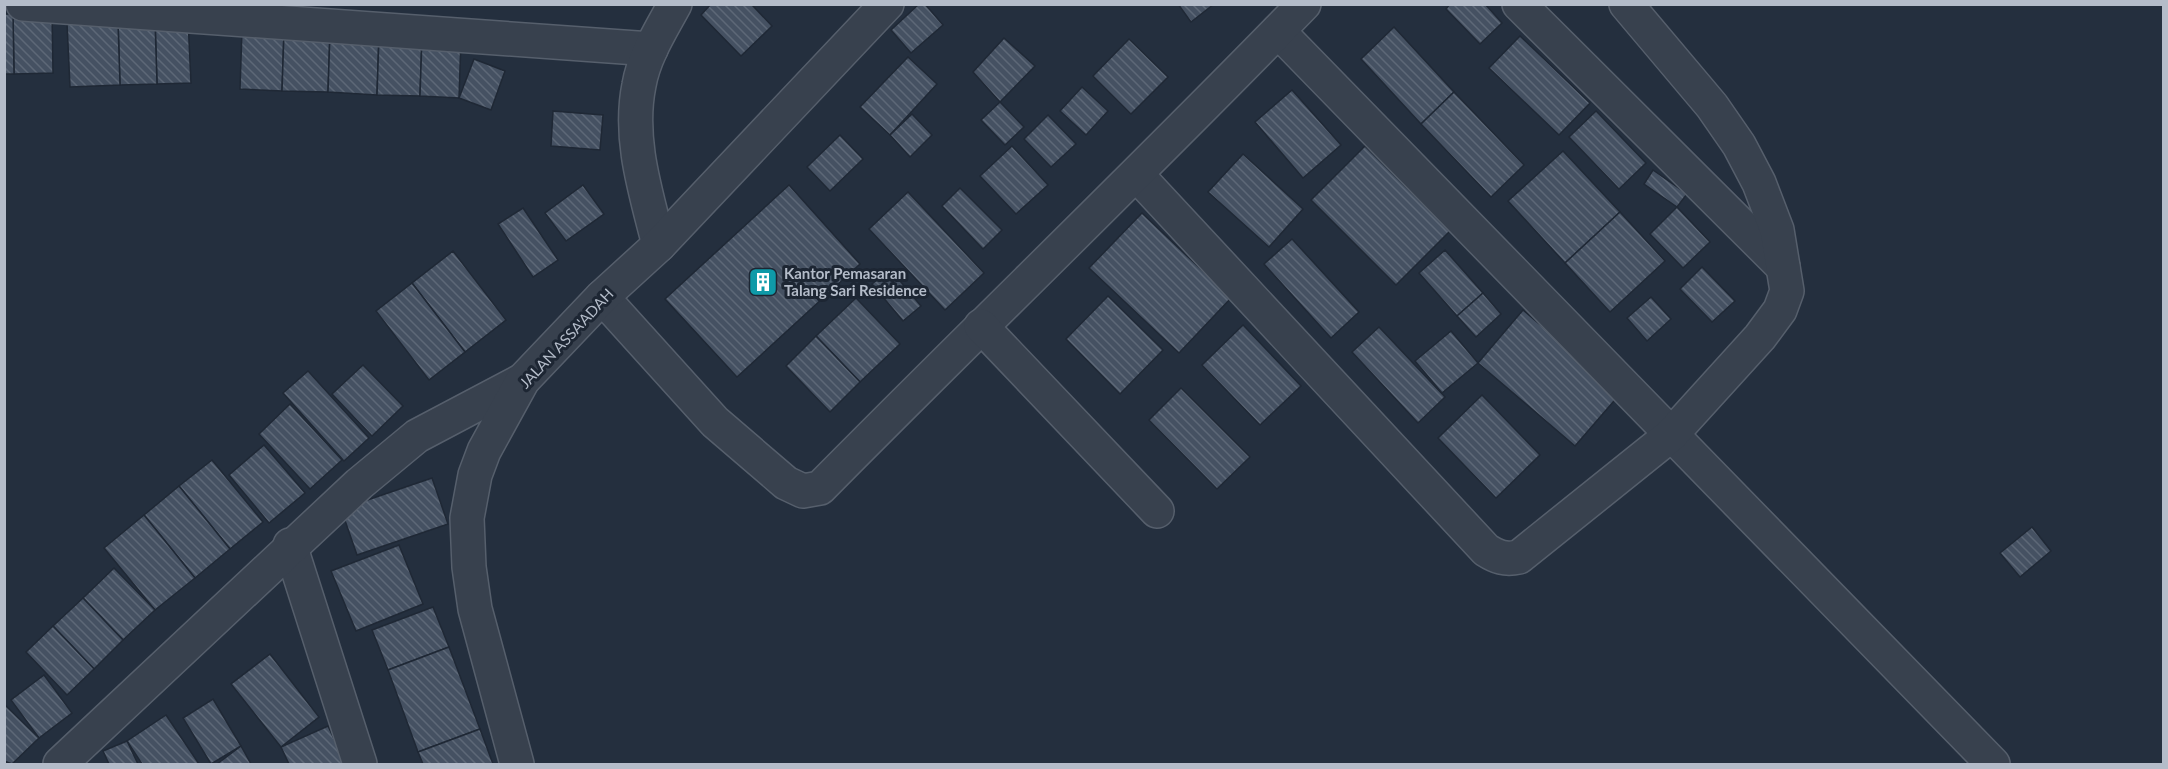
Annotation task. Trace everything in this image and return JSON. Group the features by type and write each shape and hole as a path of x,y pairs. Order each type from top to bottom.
{"street":[{"path":"23,4 651,49"},
{"path":"659,245 639,167 638,85 651,49 675,4"},
{"name":"JALAN ASSA'ADAH","path":"517,765 475,609 467,518 475,475 484,450 523,380 602,297 659,245 887,4"},
{"path":"602,297 715,422 786,483 803,491 820,488 981,326 1137,176 1304,4"},
{"path":"1519,4 1783,267"},
{"path":"1137,176 1485,550 1497,557 1509,560 1528,552 1671,435 1760,338 1780,310 1787,291 1777,230 1760,183 1739,145 1712,106 1626,4"},
{"path":"1278,31 1993,765"},
{"path":"981,326 1157,511"},
{"path":"61,764 290,545 417,436 523,380"},
{"path":"290,545 360,765"}],"building":[{"path":"711,4 751,4 772,26 741,56 701,15"},
{"path":"919,4 925,4 943,25 911,53 891,30"},
{"path":"1178,4 1214,4 1191,22"},
{"path":"1450,4 1485,4 1502,23 1480,44 1446,9"},
{"path":"52,13 53,73 14,74 13,14"},
{"path":"4,14 13,14 14,74 4,74"},
{"path":"188,19 191,83 157,84 155,20"},
{"path":"155,20 157,84 120,85 118,22"},
{"path":"118,22 120,85 70,87 67,23"},
{"path":"1394,27 1454,92 1421,124 1361,59"},
{"path":"242,30 284,32 282,91 240,89"},
{"path":"284,32 330,33 328,92 282,91"},
{"path":"330,33 379,36 377,95 328,92"},
{"path":"379,36 422,37 420,96 377,95"},
{"path":"1520,36 1590,103 1559,135 1489,68"},
{"path":"422,37 461,39 459,98 420,96"},
{"path":"1004,38 1035,66 1000,102 973,72"},
{"path":"1129,39 1168,77 1131,114 1093,76"},
{"path":"908,57 937,84 890,135 860,107"},
{"path":"474,59 505,71 491,110 459,98"},
{"path":"1082,87 1108,111 1086,135 1060,111"},
{"path":"1292,90 1341,145 1303,178 1255,122"},
{"path":"1454,92 1524,165 1491,197 1421,124"},
{"path":"1000,102 1024,127 1005,145 981,120"},
{"path":"553,111 603,115 600,150 551,146"},
{"path":"1596,111 1646,163 1619,189 1569,137"},
{"path":"912,114 932,135 910,157 890,135"},
{"path":"1048,115 1076,144 1051,167 1024,139"},
{"path":"840,135 863,159 830,191 807,167"},
{"path":"1012,146 1048,185 1016,214 980,176"},
{"path":"1365,146 1450,231 1396,285 1311,200"},
{"path":"1563,151 1620,212 1565,263 1508,201"},
{"path":"1243,154 1303,209 1269,247 1208,192"},
{"path":"1653,170 1687,194 1677,207 1644,184"},
{"path":"583,185 604,214 566,241 545,213"},
{"name":"Kantor Pemasaran Talang Sari Residence","path":"789,185 860,264 737,377 665,299"},
{"path":"960,188 1002,230 983,249 942,206"},
{"path":"908,192 984,273 945,310 869,229"},
{"path":"1677,207 1710,242 1683,268 1650,234"},
{"path":"523,208 558,260 533,277 498,224"},
{"path":"1620,212 1665,261 1610,312 1565,263"},
{"path":"1142,213 1231,298 1179,353 1089,268"},
{"path":"1292,239 1359,312 1331,338 1264,264"},
{"path":"1445,250 1483,293 1457,316 1419,273"},
{"path":"453,251 506,320 465,352 412,283"},
{"path":"1702,267 1735,301 1712,322 1680,289"},
{"path":"890,269 921,306 903,321 872,284"},
{"path":"412,283 465,352 429,380 376,311"},
{"path":"1483,293 1501,314 1476,337 1457,316"},
{"path":"1108,296 1163,350 1120,394 1066,339"},
{"path":"1651,297 1671,319 1647,341 1627,318"},
{"path":"856,298 900,344 860,382 816,336"},
{"path":"1523,310 1620,394 1575,446 1478,363"},
{"path":"1243,325 1301,386 1260,425 1202,365"},
{"path":"1379,327 1445,397 1418,423 1352,352"},
{"path":"1451,331 1478,363 1442,393 1415,361"},
{"path":"816,336 860,382 830,412 786,366"},
{"path":"363,365 403,406 372,436 332,394"},
{"path":"308,371 369,438 344,461 283,393"},
{"path":"1181,388 1250,457 1217,489 1149,420"},
{"path":"1482,395 1540,455 1496,498 1438,438"},
{"path":"290,404 342,460 310,489 259,434"},
{"path":"264,445 305,493 269,523 229,475"},
{"path":"212,460 263,522 230,549 179,486"},
{"path":"432,478 448,524 357,555 341,509"},
{"path":"179,486 230,549 195,578 144,515"},
{"path":"144,515 195,578 155,610 104,548"},
{"path":"2032,527 2051,551 2020,577 2000,553"},
{"path":"399,545 423,604 356,631 331,571"},
{"path":"114,568 155,610 123,640 83,598"},
{"path":"83,598 123,640 94,669 53,626"},
{"path":"433,607 449,647 388,670 372,630"},
{"path":"53,626 94,669 67,695 26,652"},
{"path":"449,647 480,729 418,752 388,670"},
{"path":"270,654 319,717 281,747 231,684"},
{"path":"44,675 72,713 39,738 11,700"},
{"path":"213,699 241,746 211,764 183,718"},
{"path":"4,704 39,738 12,764 4,761"},
{"path":"166,715 199,764 142,764 127,741"},
{"path":"328,726 346,764 289,764 281,747"},
{"path":"480,729 493,764 423,764 418,752"},
{"path":"127,741 138,764 109,764 103,751"},
{"path":"241,746 251,764 217,764"}],"place":[{"name":"Kantor Pemasaran Talang Sari Residence","path":"763,282"}]}
